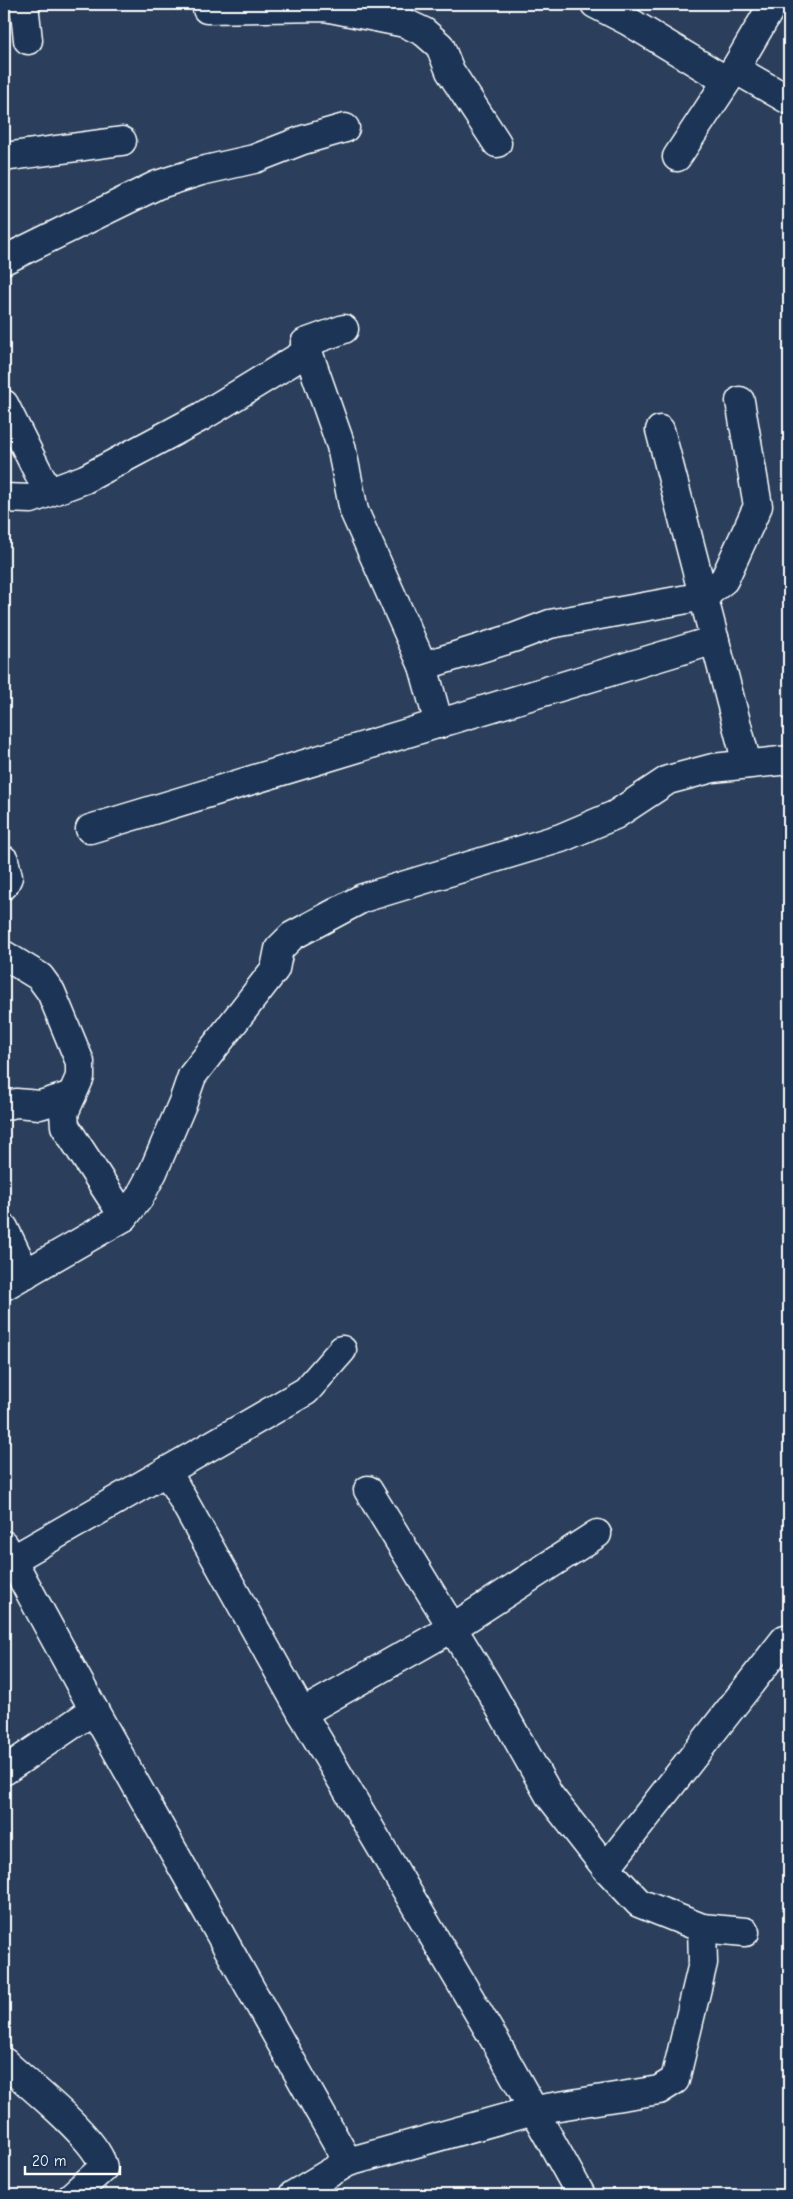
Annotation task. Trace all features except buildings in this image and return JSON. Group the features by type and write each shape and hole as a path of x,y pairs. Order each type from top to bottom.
{"street":[{"path":"24,4 28,40"},
{"path":"595,4 731,75 789,100"},
{"path":"677,157 731,75 773,4"},
{"path":"207,9 300,5 325,7 405,23 424,32 440,46 450,71 497,143"},
{"path":"4,260 157,185 201,170 254,159 302,140 345,128"},
{"path":"4,157 122,141"},
{"path":"344,329 305,343 341,446 354,511 423,666 439,724"},
{"path":"4,498 31,499 85,478 201,417 309,351"},
{"path":"423,666 513,638 550,624 704,596 724,580 758,506 740,401"},
{"path":"4,404 48,492"},
{"path":"660,430 747,764"},
{"path":"90,829 715,640"},
{"path":"4,1228 15,1280 124,1217 139,1198 153,1172 192,1076 275,969 279,949 292,936 362,898 560,838 614,815 668,780 714,768 789,760"},
{"path":"4,955 40,978 52,992 80,1062 80,1077 64,1113 65,1126 124,1217"},
{"path":"4,1106 16,1104 40,1105 72,1096"},
{"path":"342,1350 306,1392 167,1471 8,1552 94,1710 348,2162"},
{"path":"167,1471 302,1714 494,2039 581,2195"},
{"path":"368,1490 486,1684 549,1795 606,1868 640,1903 702,1928 745,1932"},
{"path":"302,1714 452,1628 597,1534"},
{"path":"606,1868 785,1639 789,1638"},
{"path":"4,1771 94,1710"},
{"path":"293,2195 348,2162 534,2110 659,2090 675,2080 703,1963 702,1928"},
{"path":"4,2062 77,2129 98,2152 103,2168 72,2195"}]}
